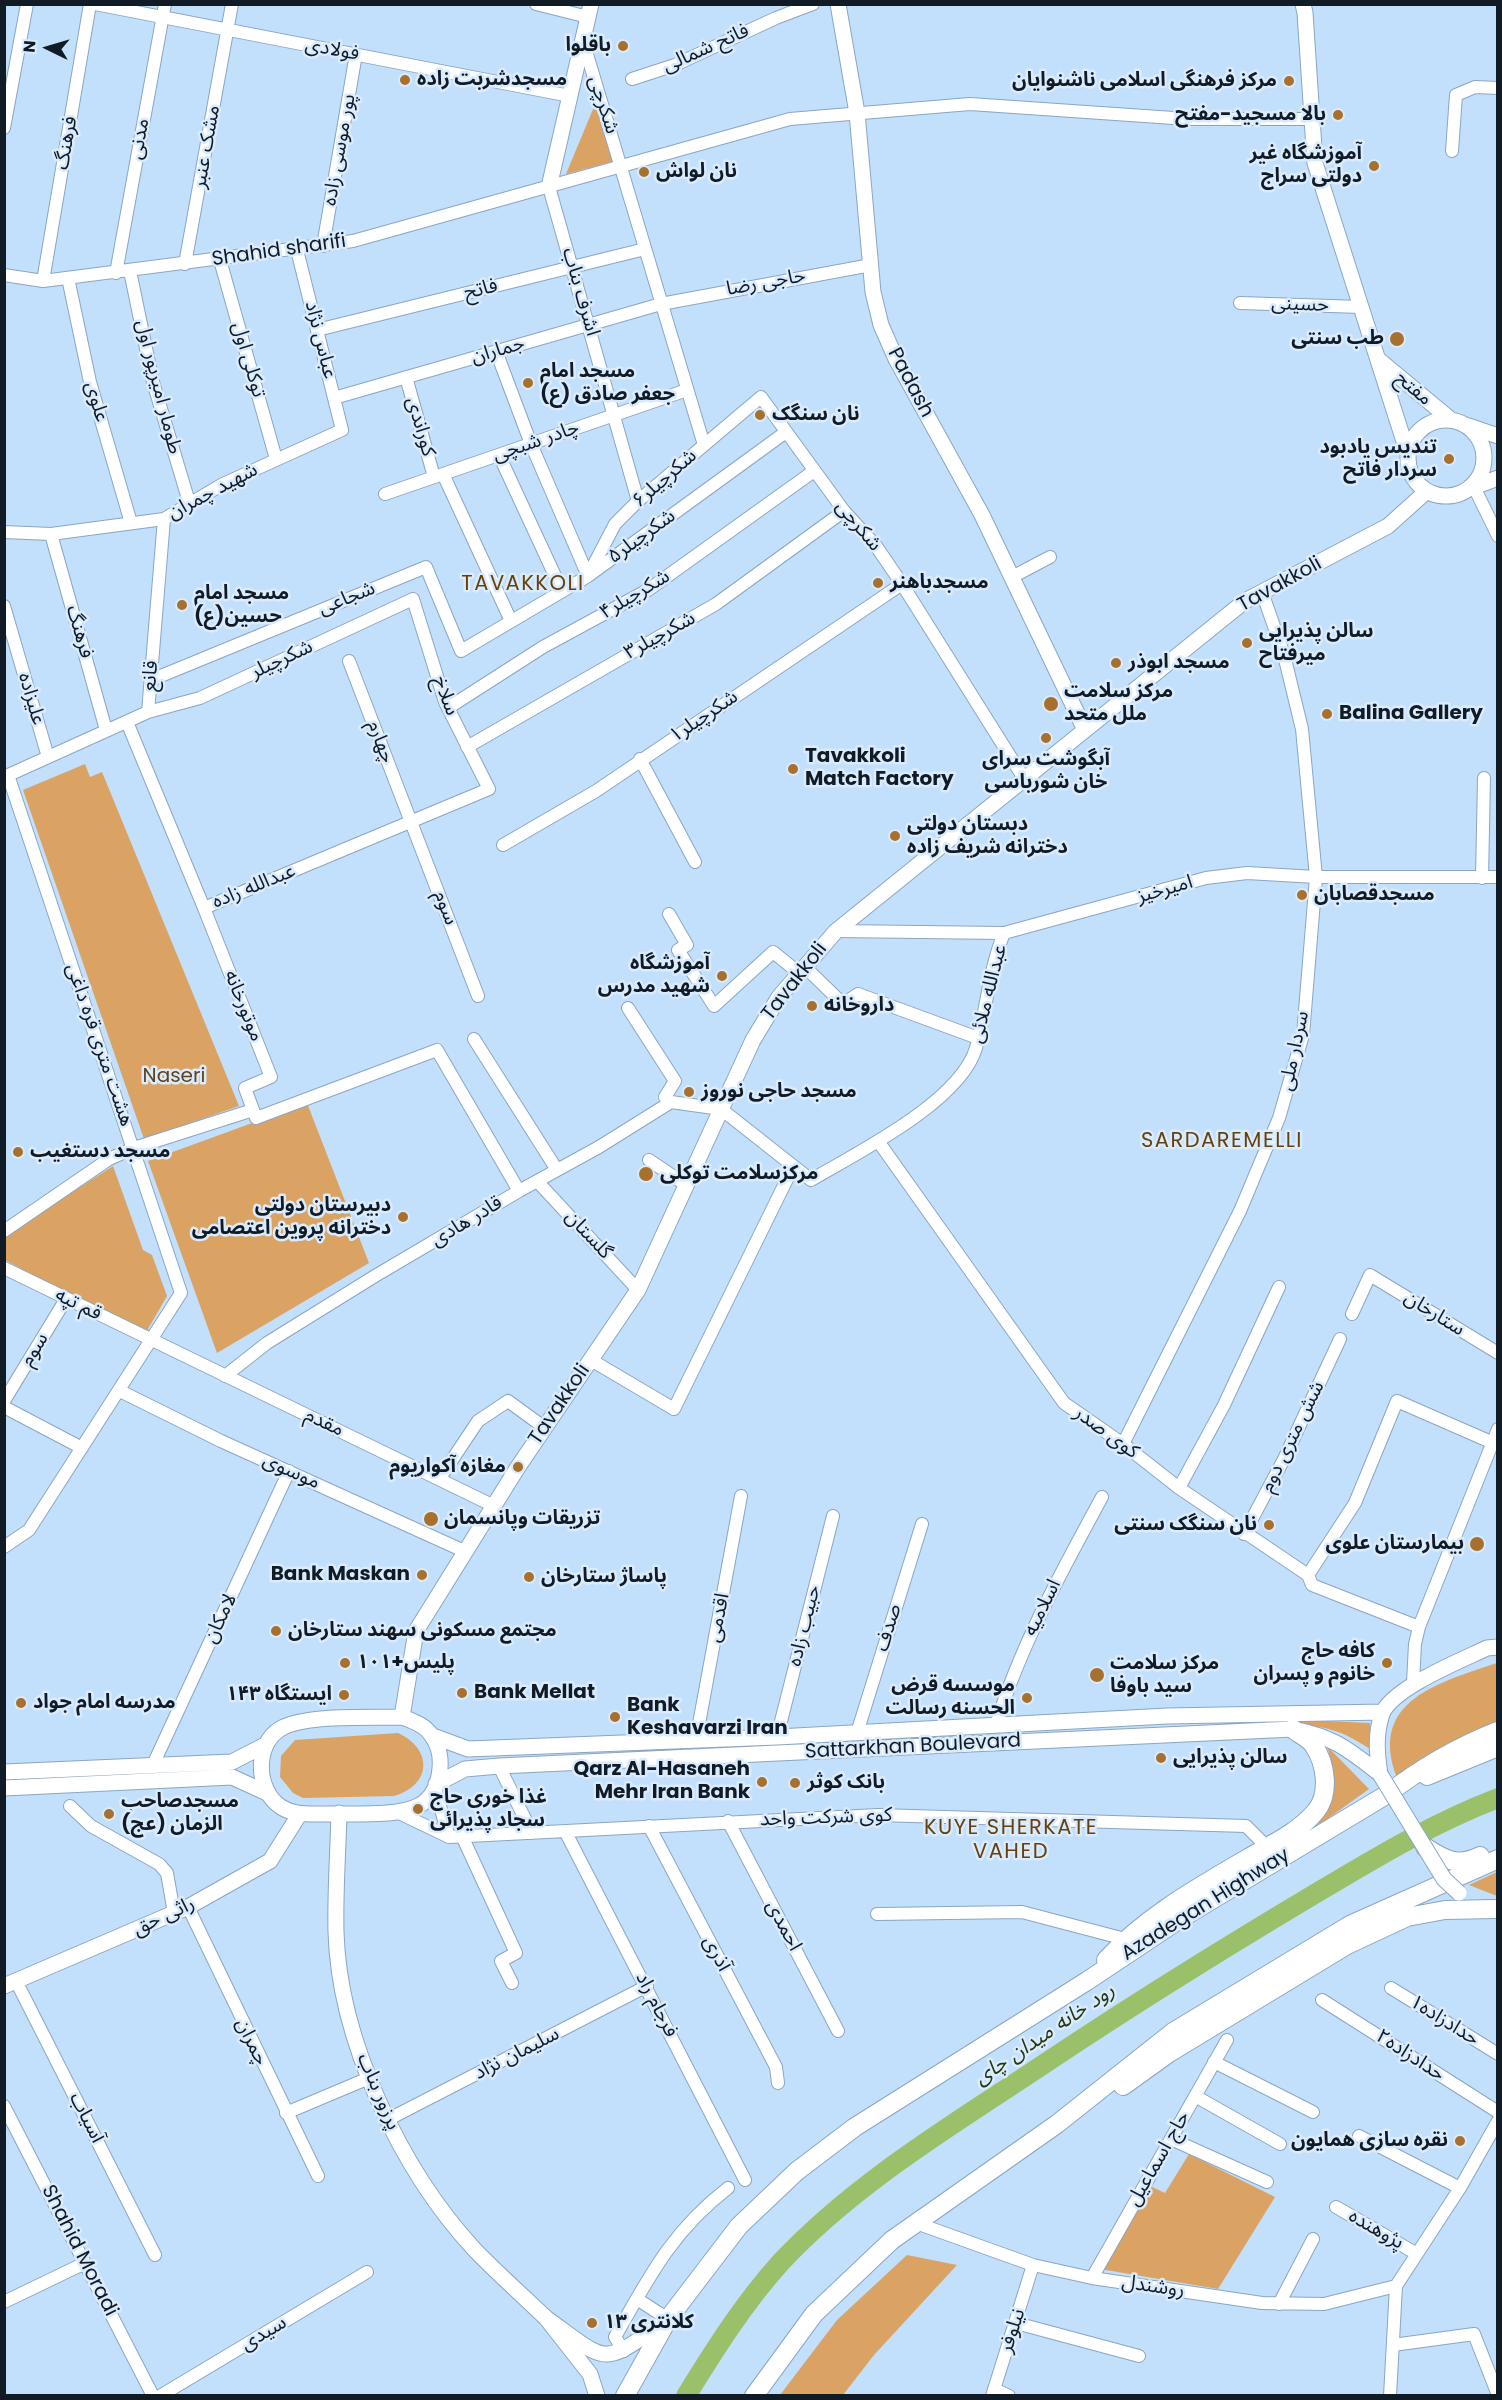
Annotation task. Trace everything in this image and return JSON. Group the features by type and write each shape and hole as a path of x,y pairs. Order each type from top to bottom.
{"highway":[{"path":"1088,1981 1125,1939 1166,1907 1267,1847 1295,1829 1317,1810 1326,1792 1323,1766 1314,1745 1293,1729"},
{"name":"Azadegan Highway","path":"625,2396 668,2319 739,2226 797,2171 855,2127 1088,1981 1180,1919 1386,1794 1415,1772 1459,1747 1497,1731"},
{"path":"1386,1794 1497,1747"},
{"path":"1425,1847 1444,1860 1458,1863 1497,1849"},
{"path":"754,2396 814,2314 892,2240 1057,2124 1173,2032 1350,1925 1497,1859"},
{"path":"1057,2124 1111,2095 1169,2052 1347,1945 1407,1917 1445,1910 1496,1909"}],"main road":[{"name":"Padash","path":"838,4 857,113 871,265 881,325 896,359 982,514 1085,730"},
{"path":"1302,4 1305,13 1315,163 1408,454 1412,475 1427,491 1445,496 1497,478"},
{"path":"549,188 590,11"},
{"name":"مفتح","path":"1377,358 1450,419"},
{"path":"1408,454 1418,432 1427,425 1450,419 1497,436"},
{"path":"1468,426 1478,435 1485,460 1478,479 1468,489"},
{"name":"Tavakkoli","path":"402,1717 416,1631 464,1551 638,1290 753,1040 779,997 836,931 1245,601 1389,526 1427,491"},
{"path":"1494,1645 1413,1683 1383,1712 1376,1742 1380,1774 1444,1879 1474,1903 1496,1909"},
{"name":"Sattarkhan Boulevard","path":"402,1717 419,1724 433,1736 468,1749 777,1737 1167,1716 1383,1712"},
{"path":"4,1772 232,1762 265,1745 278,1730 295,1721 402,1717"},
{"name":"Sattarkhan Boulevard","path":"299,1815 397,1812 421,1805 435,1786 465,1769 1293,1729 1318,1734 1342,1744 1380,1774"},
{"path":"433,1736 441,1762 435,1786"},
{"path":"265,1745 260,1770 267,1793"},
{"path":"4,1788 232,1777 267,1793 281,1807 299,1815"},
{"name":"پرزور بناب","path":"339,1814 336,1934 345,1996 369,2078 387,2120 426,2188 473,2248 546,2318"},
{"name":"راثی حق","path":"10,1984 181,1910 270,1861 299,1815"},
{"path":"546,2318 598,2355 610,2356 624,2351 668,2319"},
{"path":"546,2318 590,2374 597,2396"}],"street":[{"path":"4,128 27,4"},
{"name":"فرهنگ","path":"44,281 90,4"},
{"name":"فولادی","path":"95,4 570,96"},
{"name":"مدنی","path":"116,273 165,4"},
{"name":"مشک عنبر","path":"185,264 232,4"},
{"path":"536,4 590,11"},
{"name":"فاتح شمالی","path":"632,79 675,65 776,18 813,4"},
{"name":"شکرچی","path":"583,41 704,445"},
{"name":"پور موسی زاده","path":"323,246 356,54"},
{"path":"1452,151 1456,94 1474,87 1497,88"},
{"name":"Shahid sharifi","path":"4,275 44,281 353,241 790,119 970,104 1188,119 1311,119"},
{"name":"اشرف بناب","path":"549,188 639,501"},
{"name":"فاتح","path":"317,330 645,249"},
{"name":"عباس نژاد","path":"297,250 342,430"},
{"name":"توکلی اول","path":"220,260 276,459"},
{"name":"حاجی رضا","path":"661,303 871,265"},
{"name":"طومار امیرپور اول","path":"130,271 153,382 189,502"},
{"name":"علوی","path":"68,278 90,382 131,523"},
{"name":"جماران","path":"334,398 661,303"},
{"name":"حسینی","path":"1240,303 1361,307"},
{"path":"496,351 531,444 588,576"},
{"name":"کوراندی","path":"406,377 438,476 511,621"},
{"name":"چادر شبچی","path":"385,494 687,390"},
{"name":"شکرچی","path":"761,397 844,512 876,546 1025,780"},
{"name":"شکرچیلر۶","path":"588,576 615,524 761,397"},
{"name":"شهید چمران","path":"4,531 51,534 164,519 189,502 276,459 342,430"},
{"name":"شکرچیلر۵","path":"461,651 588,576 786,432"},
{"path":"499,455 562,591"},
{"name":"شکرچیلر۴","path":"448,708 543,646 648,590 814,471"},
{"path":"1468,489 1497,536"},
{"name":"شکرچیلر۳","path":"467,747 717,604 844,512"},
{"name":"قانع","path":"6,776 148,712 164,519"},
{"name":"فرهنگ","path":"51,534 106,730"},
{"path":"1012,577 1050,557"},
{"name":"شجاعی","path":"151,680 426,567 461,651"},
{"name":"شکرچیلر۱","path":"503,845 596,792 640,759 902,584"},
{"name":"سردار ملی","path":"1123,1444 1240,1211 1279,1118 1303,1035 1316,877 1302,729 1284,655 1262,592"},
{"name":"سلاخ","path":"413,599 448,708 489,789"},
{"name":"شکرچیلر","path":"148,712 200,698 413,599"},
{"name":"علیزاده","path":"4,606 48,757"},
{"name":"چهارم","path":"349,662 411,822"},
{"name":"عبدالله زاده","path":"127,722 204,908 489,789"},
{"path":"640,759 695,862"},
{"name":"هشت متری قره داغی","path":"4,1547 29,1530 153,1341 181,1293 134,1148 6,776"},
{"path":"1482,878 1484,778"},
{"name":"سوم","path":"411,822 478,996"},
{"name":"امیرخیز","path":"836,931 1004,933 1206,878 1247,873 1316,877 1497,877"},
{"name":"موتورخانه","path":"204,908 271,1077 244,1088 253,1110"},
{"path":"669,914 687,945 678,950 714,1006 773,952 802,970 843,1004 858,993 978,1038"},
{"name":"عبدالله ملائی","path":"721,1108 811,1180 913,1120 954,1083 975,1051 992,962 1004,933"},
{"path":"628,1008 675,1081 665,1097 671,1102 721,1108"},
{"path":"474,1039 557,1170"},
{"path":"4,1231 109,1159 134,1148 253,1110 256,1118 437,1050 519,1191"},
{"name":"قادر هادی","path":"225,1376 267,1343 519,1191 599,1148 671,1102"},
{"name":"کوی صدر","path":"878,1141 1064,1403 1123,1444 1179,1488 1308,1575 1312,1585 1419,1627"},
{"path":"649,1160 686,1185"},
{"path":"591,1360 674,1409 793,1167"},
{"name":"گلستان","path":"537,1181 638,1290"},
{"name":"قم تپه","path":"4,1268 153,1341"},
{"name":"ستارخان","path":"1352,1314 1370,1275 1497,1353"},
{"path":"1179,1488 1224,1405 1279,1287"},
{"name":"سوم","path":"4,1401 66,1299"},
{"name":"شش متری دوم","path":"1244,1533 1284,1459 1340,1339"},
{"name":"مقدم","path":"153,1341 494,1506"},
{"name":"موسوی","path":"120,1391 464,1551"},
{"path":"440,1478 478,1420 508,1401 545,1428"},
{"path":"1308,1575 1355,1503 1397,1401 1491,1442"},
{"path":"4,1407 82,1448"},
{"path":"1413,1683 1415,1644 1419,1627 1497,1429"},
{"name":"لامکان","path":"152,1767 290,1471"},
{"name":"اقدمی","path":"696,1740 741,1496"},
{"name":"اسلامیه","path":"996,1725 1009,1682 1047,1598 1102,1497"},
{"name":"حبیب زاده","path":"777,1737 833,1516"},
{"name":"صدف","path":"857,1733 922,1524"},
{"path":"500,1766 532,1833"},
{"path":"435,1786 449,1837"},
{"name":"چمران","path":"70,1806 91,1826 159,1864 166,1873 181,1910 318,2176"},
{"path":"397,1812 449,1837"},
{"name":"کوی شرکت واحد","path":"449,1837 878,1815 1246,1826 1267,1847"},
{"name":"احمدی","path":"728,1821 838,2031"},
{"name":"آذری","path":"649,1826 776,2067 778,2083"},
{"name":"فرجام راد","path":"565,1831 647,1986 745,2180"},
{"path":"462,1836 516,1953 501,1961 512,1983"},
{"path":"877,1914 1022,1912 1125,1939"},
{"name":"آسیاب","path":"10,1984 155,2255"},
{"name":"سلیمان نژاد","path":"387,2120 647,1986"},
{"name":"حدادزاده۱","path":"1391,1988 1497,2055"},
{"name":"حدادزاده۲","path":"1322,2000 1497,2112"},
{"name":"حاج اسماعیل","path":"1092,2278 1227,2040"},
{"path":"1214,2062 1313,2112"},
{"path":"286,2113 369,2078"},
{"path":"1195,2096 1280,2144"},
{"name":"Shahid Moradi","path":"4,2106 153,2396"},
{"path":"1390,2396 1396,2286 1460,2188 1497,2121"},
{"path":"1359,2136 1460,2188"},
{"path":"1171,2139 1267,2182"},
{"path":"624,2351 615,2337 661,2256 683,2228 728,2188"},
{"name":"پژوهنده","path":"1336,2207 1417,2254"},
{"name":"روشندل","path":"916,2223 1033,2265 1092,2278 1262,2303 1324,2304 1396,2286"},
{"path":"1279,2304 1313,2240"},
{"path":"4,2302 85,2263"},
{"name":"نیلوفر","path":"993,2392 1033,2265"},
{"name":"سیدی","path":"160,2396 367,2272"},
{"path":"637,2299 668,2319"},
{"path":"1016,2322 1139,2356"},
{"path":"1393,2345 1474,2334 1497,2394"},
{"path":"993,2392 1009,2396"}],"green space":[{"path":"596,102 614,161 566,174"},
{"name":"Naseri","path":"85,764 90,777 102,772 239,1106 144,1139 23,790"},
{"name":"Naseri","path":"307,1103 369,1263 217,1353 148,1161"},
{"path":"113,1166 143,1250 152,1255 167,1296 148,1329 153,1341 5,1260 5,1235"},
{"path":"1497,1663 1497,1726 1397,1778 1390,1751 1392,1730 1401,1712 1415,1698 1433,1687"},
{"path":"1282,1719 1370,1723 1370,1749 1338,1732 1319,1727 1282,1723"},
{"path":"398,1733 417,1748 422,1757 423,1766 416,1784 407,1791 394,1796 303,1798 293,1793 280,1777 281,1756 295,1740"},
{"path":"1327,1746 1369,1789 1316,1827 1328,1807 1333,1788 1332,1768"},
{"path":"1497,1872 1497,1896 1469,1885"},
{"path":"1189,2154 1275,2197 1218,2289 1100,2269 1150,2186 1165,2193"},
{"path":"907,2255 957,2265 874,2355 843,2395 780,2395 837,2320"}],"waterway":[{"name":"رود خانه میدان چای","path":"686,2396 742,2310 781,2262 842,2205 908,2154 1142,2000 1238,1940 1398,1845 1498,1798"}],"place":[{"name":"باقلوا","path":"623,46"},
{"name":"مسجدشربت زاده","path":"405,80"},
{"name":"مرکز فرهنگی اسلامی ناشنوایان","path":"1289,81"},
{"name":"بالا مسجید-مفتح","path":"1338,115"},
{"name":"آموزشگاه غیر دولتی سراج","path":"1374,166"},
{"name":"نان لواش","path":"644,172"},
{"name":"طب سنتی","path":"1397,339"},
{"name":"مسجد امام جعفر صادق (ع)","path":"528,383"},
{"name":"نان سنگک","path":"760,415"},
{"name":"تندیس یادبود سردار فاتح","path":"1449,459"},
{"name":"مسجدباهنر","path":"878,583"},
{"name":"مسجد امام حسین(ع)","path":"182,605"},
{"name":"سالن پذیرایی میرفتاح","path":"1247,643"},
{"name":"مسجد ابوذر","path":"1116,663"},
{"name":"مرکز سلامت ملل متحد","path":"1051,704"},
{"name":"Balina Gallery","path":"1327,714"},
{"name":"آبگوشت سرای خان شورباسی","path":"1046,738"},
{"name":"Tavakkoli Match Factory","path":"793,769"},
{"name":"دبستان دولتی دخترانه شریف زاده","path":"895,836"},
{"name":"مسجدقصابان","path":"1302,895"},
{"name":"آموزشگاه شهید مدرس","path":"722,976"},
{"name":"داروخانه","path":"812,1006"},
{"name":"مسجد حاجی نوروز","path":"689,1092"},
{"name":"مسجد دستغیب","path":"18,1152"},
{"name":"مرکزسلامت توکلی","path":"646,1174"},
{"name":"دبیرستان دولتی دخترانه پروین اعتصامی","path":"403,1217"},
{"name":"مغازه آکواریوم","path":"518,1467"},
{"name":"تزریقات وپانسمان","path":"431,1519"},
{"name":"نان سنگک سنتی","path":"1269,1525"},
{"name":"بیمارستان علوی","path":"1477,1544"},
{"name":"Bank Maskan","path":"422,1575"},
{"name":"پاساژ ستارخان","path":"529,1577"},
{"name":"مجتمع مسکونی سهند ستارخان","path":"276,1631"},
{"name":"پلیس+۱۰۱","path":"345,1663"},
{"name":"کافه حاج‌ خانوم‌ و پسران","path":"1387,1663"},
{"name":"مرکز سلامت سید باوفا","path":"1097,1675"},
{"name":"Bank Mellat","path":"462,1693"},
{"name":"ایستگاه ۱۴۳","path":"344,1695"},
{"name":"موسسه قرض الحسنه رسالت","path":"1027,1698"},
{"name":"مدرسه امام جواد","path":"21,1703"},
{"name":"Bank Keshavarzi Iran","path":"615,1717"},
{"name":"سالن پذیرایی","path":"1161,1758"},
{"name":"Qarz Al-Hasaneh Mehr Iran Bank","path":"762,1782"},
{"name":"بانک کوثر","path":"795,1783"},
{"name":"غذا خوری حاج سجاد پذیرائی","path":"418,1809"},
{"name":"مسجدصاحب الزمان (عج)","path":"109,1814"},
{"name":"نقره سازی همایون","path":"1460,2141"},
{"name":"کلانتری ۱۳","path":"592,2323"}],"district":[{"name":"TAVAKKOLI","path":"523,585"},
{"name":"SARDAREMELLI","path":"1222,1142"},
{"name":"KUYE SHERKATE VAHED","path":"1011,1841"}]}
